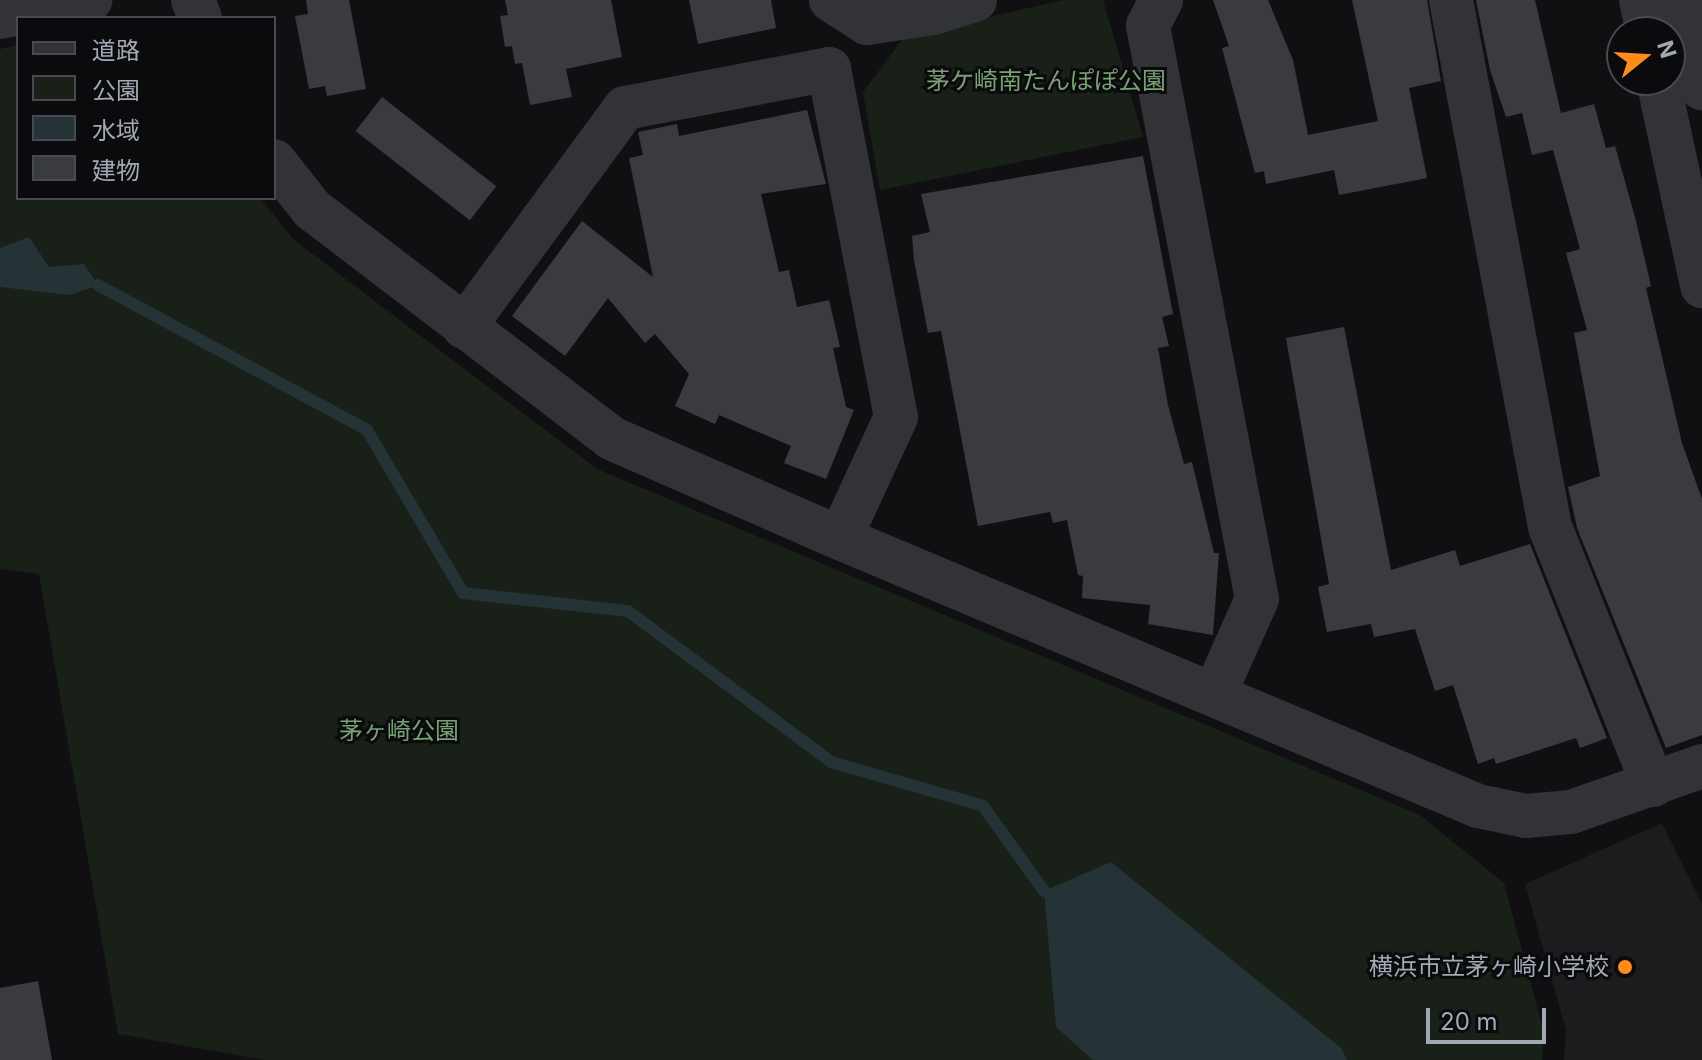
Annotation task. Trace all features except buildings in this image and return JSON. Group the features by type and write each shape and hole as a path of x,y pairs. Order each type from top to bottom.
{"street":[{"path":"0,17 90,0"},
{"path":"831,0 867,23 933,13 975,0"},
{"path":"1451,0 1550,527 1653,785"},
{"path":"1685,0 1702,88"},
{"path":"1155,13 1257,599 1214,695"},
{"path":"464,327 625,108 829,69 896,417 840,538"},
{"path":"1661,96 1702,286"},
{"path":"276,164 312,209 611,438 840,538 1478,806 1526,816 1571,812 1702,766"}],"shaded area":[{"name":"横浜市立茅ヶ崎小学校","path":"1662,823 1702,904 1702,1060 1564,1060 1566,1030 1525,884"}],"green space":[{"name":"茅ケ崎南たんぽぽ公園","path":"1064,0 1103,0 1143,137 880,190 863,92 905,36"},
{"name":"茅ヶ崎公園","path":"16,45 16,200 262,200 294,240 597,469 1420,815 1504,883 1544,1033 1542,1060 265,1060 118,1034 39,574 0,569 0,49"}],"water":[{"path":"29,237 49,267 84,264 98,285 70,295 0,287 0,248"},
{"path":"1111,862 1341,1048 1347,1060 1093,1060 1056,1027 1044,891"}],"waterway":[{"path":"98,285 367,430 463,593 628,611 831,762 983,806 1044,891"}],"place":[{"name":"横浜市立茅ヶ崎小学校","path":"1625,967"}]}
